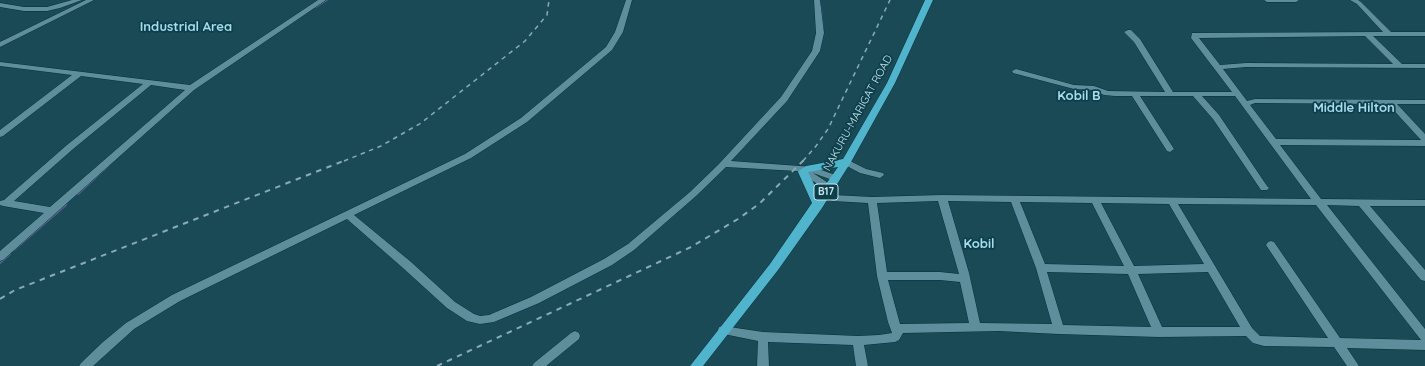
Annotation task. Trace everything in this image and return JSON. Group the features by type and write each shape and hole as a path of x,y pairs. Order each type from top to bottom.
{"main road":[{"name":"NAKURU-MARIGAT ROAD","path":"696,366 774,267 827,192 891,83 929,0"},
{"path":"818,205 803,170 846,162"}],"street":[{"path":"1,6 24,9 47,9 79,0"},
{"path":"0,45 91,0"},
{"path":"0,257 191,88 323,0"},
{"path":"85,366 130,326 154,310 468,156 524,120 610,48 619,32 629,0"},
{"path":"348,215 461,313 476,320 486,319 535,300 626,251 693,194 724,164 784,99 816,50 820,33 817,0"},
{"path":"1267,0 1296,0"},
{"path":"1353,0 1359,3 1389,34"},
{"path":"1128,32 1137,41 1170,93"},
{"path":"1367,34 1400,66"},
{"path":"1425,34 1195,35 1195,38 1246,104 1273,142 1425,337"},
{"path":"0,64 191,88"},
{"path":"0,71 9,65"},
{"path":"1218,68 1224,66 1246,65 1425,66"},
{"path":"1016,71 1074,87 1094,88 1111,94 1238,94"},
{"path":"0,134 79,74"},
{"path":"3,203 149,83"},
{"path":"1134,94 1170,149"},
{"path":"1195,94 1216,117 1264,188"},
{"path":"1246,104 1255,101 1425,102"},
{"path":"1390,102 1425,139"},
{"path":"1273,142 1425,143"},
{"path":"846,162 863,171 880,175"},
{"path":"724,164 803,170 835,178"},
{"path":"803,170 833,198 872,200 942,198 1014,200 1425,203"},
{"path":"942,198 964,273 976,328"},
{"path":"723,330 763,337 858,341 879,340 895,337 898,334 893,322 882,276 872,200"},
{"path":"1014,200 1041,268 1059,330"},
{"path":"1095,200 1131,270 1159,332"},
{"path":"1172,201 1248,331 1257,340 1425,345"},
{"path":"3,203 51,211"},
{"path":"1362,203 1425,277"},
{"path":"1271,245 1353,366"},
{"path":"1041,268 1131,270 1212,268"},
{"path":"882,276 940,276 964,278"},
{"path":"897,329 999,327 1159,332 1248,331"},
{"path":"538,366 575,336"},
{"path":"763,337 764,366"},
{"path":"858,341 862,366"}],"waterway":[{"path":"316,7 327,0"},
{"path":"821,7 823,27"},
{"path":"78,194 109,165"},
{"path":"14,250 66,205"},
{"path":"0,263 10,254"}],"railway":[{"path":"344,161 381,146 421,123 525,41 547,15 549,0"},
{"path":"803,161 828,129 890,0"},
{"path":"0,299 15,290 346,160"},
{"path":"437,366 691,247 738,219 759,204 803,161"}],"district":[{"name":"Industrial Area","path":"186,27"},
{"name":"Kobil B","path":"1079,96"},
{"name":"Middle Hilton","path":"1354,108"},
{"name":"Kobil","path":"979,244"}]}
